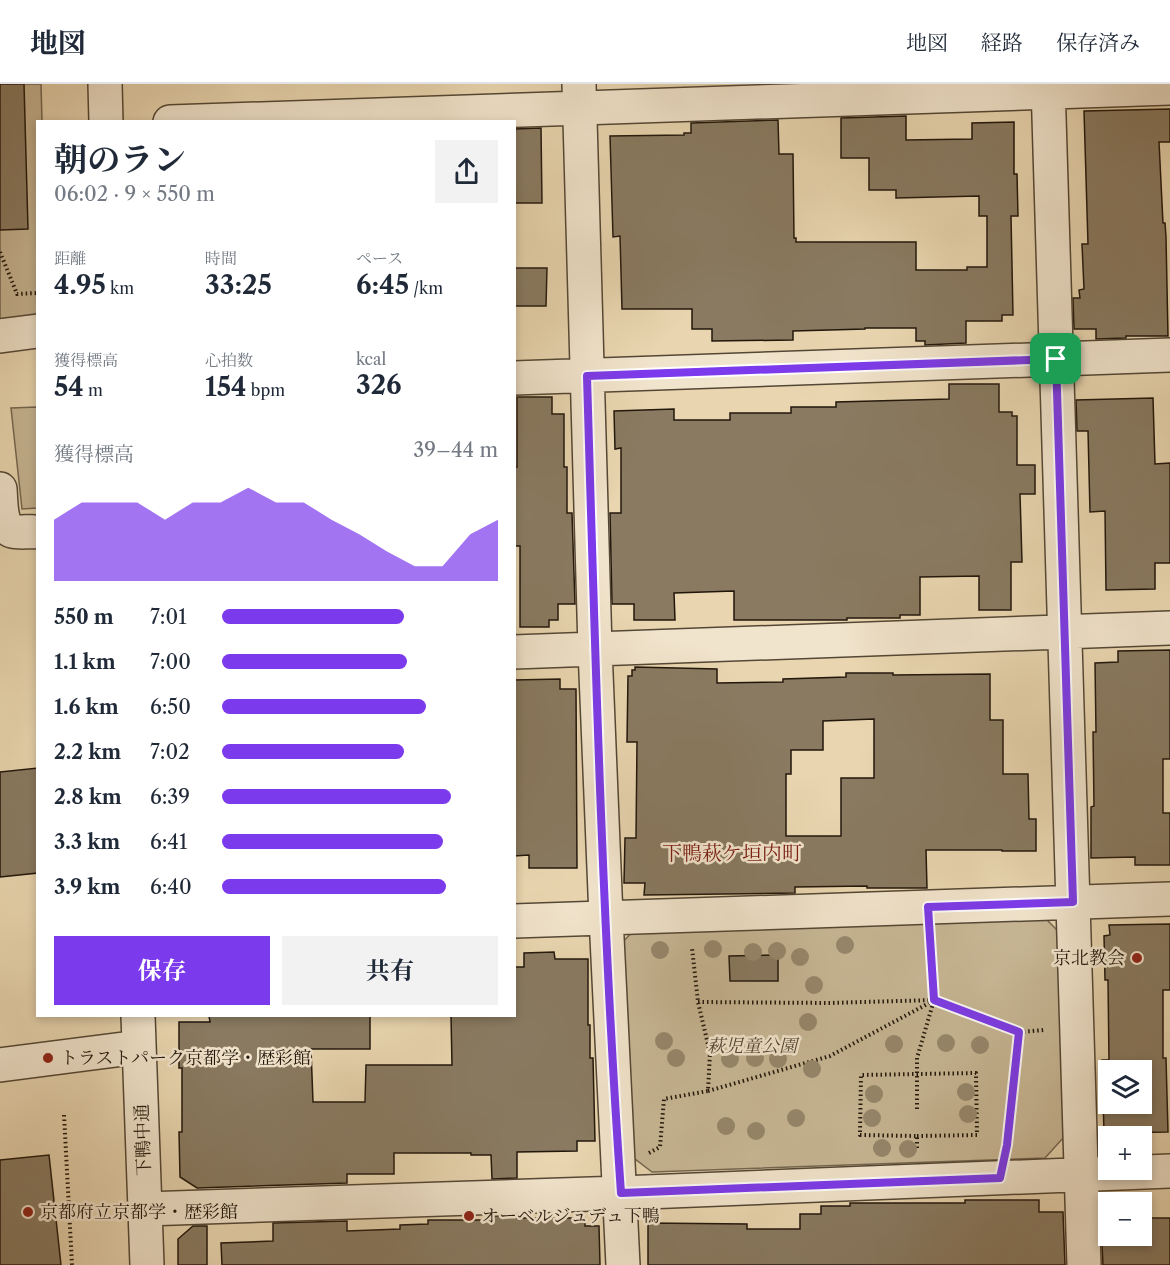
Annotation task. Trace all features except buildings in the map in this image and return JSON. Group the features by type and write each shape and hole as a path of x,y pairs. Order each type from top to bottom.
{"street":[{"path":"105,84 106,120"},
{"path":"1048,88 1084,1265"},
{"path":"201,120 579,96 1170,88"},
{"path":"579,96 595,649 623,1265"},
{"path":"0,336 36,331"},
{"path":"516,378 1170,356"},
{"path":"0,489 3,522 8,529 15,532 36,532"},
{"path":"516,652 1170,628"},
{"path":"516,921 1170,899"},
{"path":"0,1065 138,1031"},
{"name":"下鴨中通","path":"138,1031 147,1265"},
{"path":"145,1209 620,1183 1000,1178 1170,1172"}],"path":[{"path":"0,252 17,294 36,293"},
{"path":"917,1109 917,1058 934,1000 928,907"},
{"path":"688,914 698,1002 710,1053 708,1092"},
{"path":"620,1183 660,1146 664,1099 708,1092 830,1056 934,1000"},
{"path":"698,1002 829,1003 934,1000 1019,1032 1077,1028"},
{"path":"1000,1178 1007,1145 1019,1032"},
{"path":"976,1074 977,1134 917,1136 860,1134 861,1075 976,1074"},
{"path":"64,1115 72,1265"},
{"path":"917,1136 917,1148"}],"green space":[{"path":"0,84 41,84 42,120 36,120 36,317 0,321"},
{"path":"36,407 36,508 22,509 11,408"},
{"name":"萩児童公園","path":"1043,916 1062,935 1064,1137 1045,1158 652,1172 626,1152 618,947 638,926"}],"place":[{"name":"京北教会","path":"1137,958"},
{"name":"トラストパーク京都学・歴彩館","path":"48,1058"},
{"name":"京都府立京都学・歴彩館","path":"28,1212"},
{"name":"オーベルジュデュ下鴨","path":"469,1216"}],"district":[{"name":"下鴨萩ケ垣内町","path":"732,853"}],"route":[{"path":"1056,359 1073,902 928,907 934,1000 1019,1032 1007,1145 1000,1178 621,1193 606,917 587,376 1056,359"}]}
